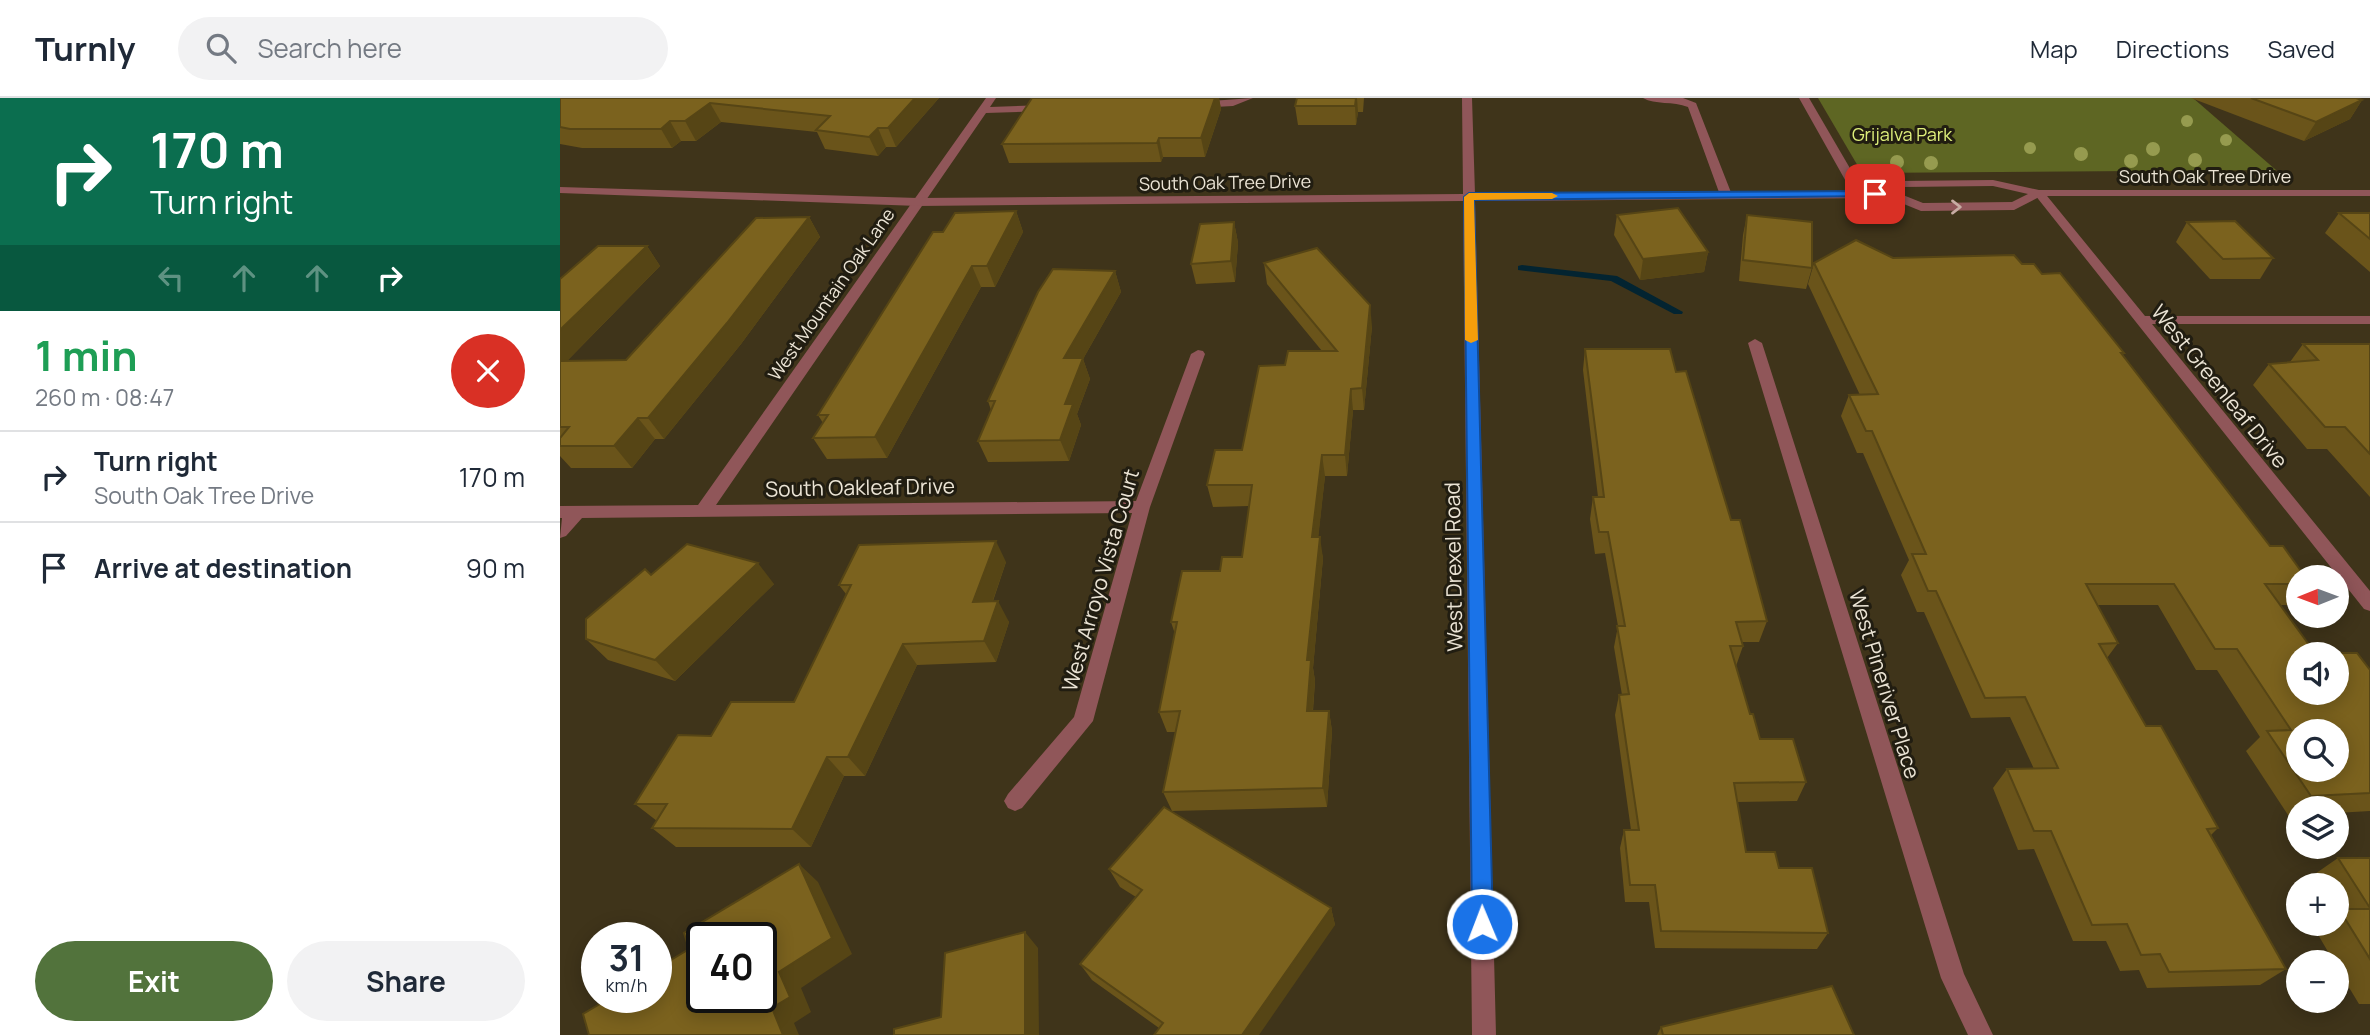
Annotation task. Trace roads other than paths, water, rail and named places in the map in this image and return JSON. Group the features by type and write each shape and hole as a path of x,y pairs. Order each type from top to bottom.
{"street":[{"name":"West Mountain Oak Lane","path":"702,512 991,98"},
{"name":"West Drexel Road","path":"1467,98 1484,1035"},
{"path":"1648,98 1676,99 1692,105 1726,195"},
{"path":"1804,98 1859,194"},
{"path":"1177,106 1214,105 1245,99 1259,108"},
{"path":"983,110 1052,108"},
{"name":"South Oak Tree Drive","path":"1891,194 1899,184 1993,183 2039,193 2370,193"},
{"name":"South Oak Tree Drive","path":"560,190 918,202 1891,194 1921,207 2014,206 2039,193"},
{"name":"West Greenleaf Drive","path":"2039,193 2370,604"},
{"path":"2139,320 2370,320"},
{"name":"West Pineriver Place","path":"1755,343 1953,978 1980,1035"},
{"name":"West Arroyo Vista Court","path":"1015,801 1083,721 1142,507 1198,354"},
{"name":"South Oakleaf Drive","path":"560,532 569,512 1142,507"}],"waterway":[{"path":"1522,268 1613,278 1678,312"}],"park label":[{"name":"Grijalva Park","path":"1902,134"}]}
